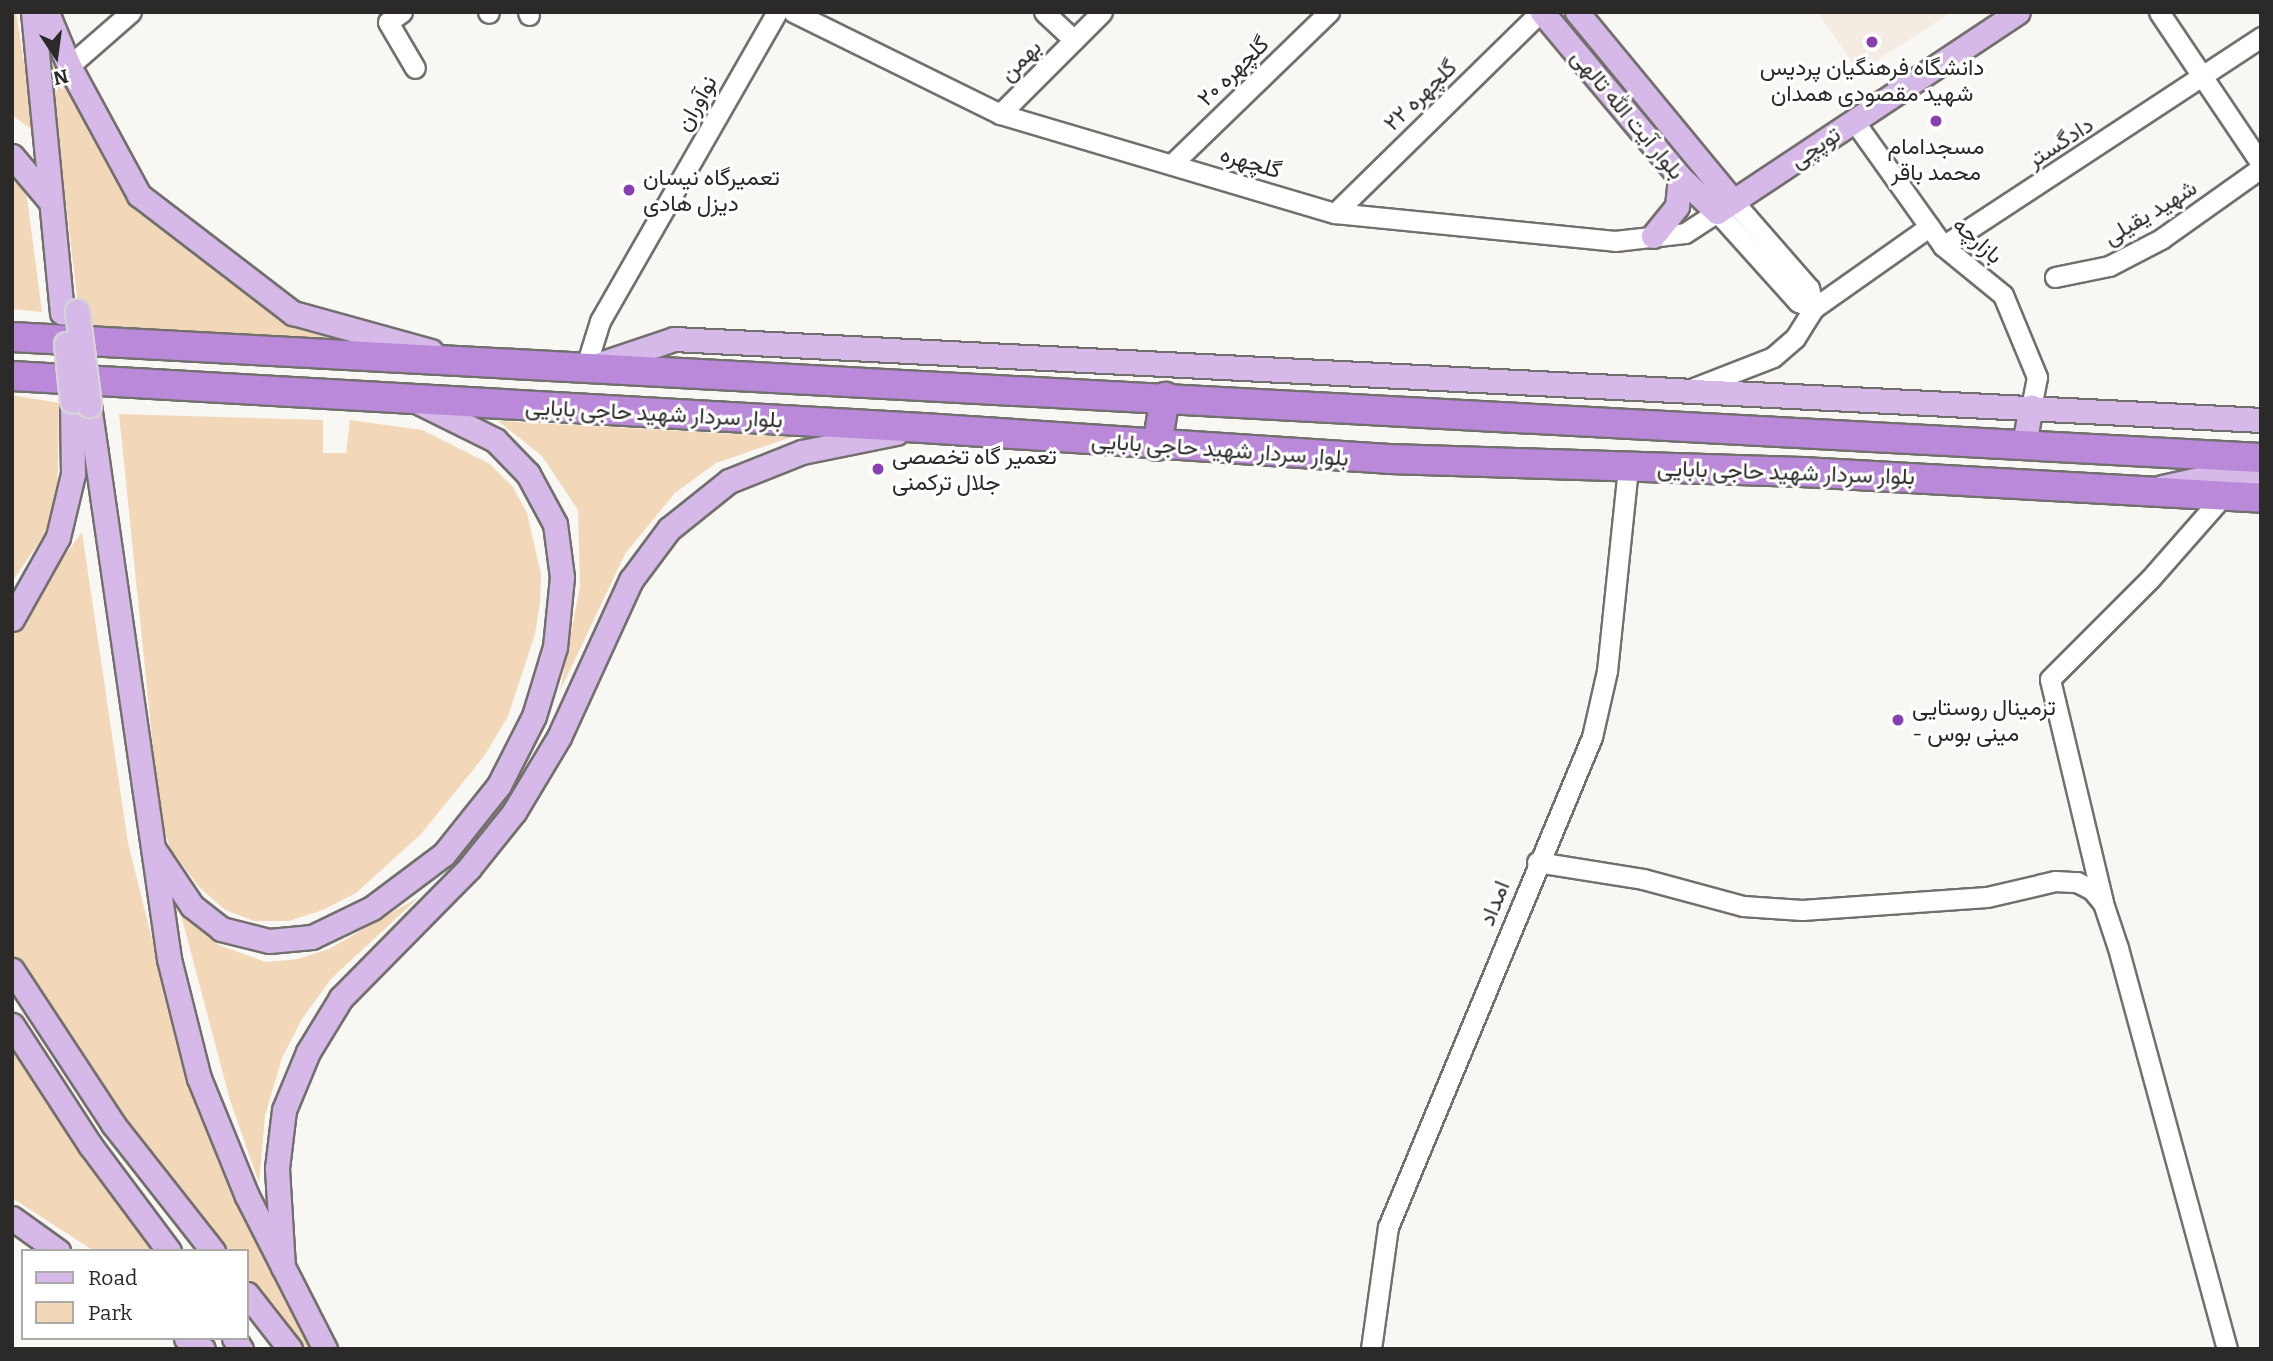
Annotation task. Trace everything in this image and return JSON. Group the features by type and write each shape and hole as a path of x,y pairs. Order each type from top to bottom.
{"highway":[{"name":"بلوار سردار شهید حاجی بابایی","path":"12,337 585,369 1115,394 2261,458"},
{"name":"بلوار سردار شهید حاجی بابایی","path":"12,376 923,428 1157,446 2261,498"},
{"path":"1157,446 1165,397"}],"main road":[{"name":"بلوار آیت الله تالهی","path":"1541,12 1679,177 1725,206"},
{"name":"بلوار آیت الله تالهی","path":"1577,12 1725,206"},
{"name":"توپچی","path":"1725,206 2018,12"},
{"path":"43,13 139,195 209,253 293,313 485,363"},
{"path":"43,13 52,203 70,312"},
{"path":"43,13 70,312 81,403 169,959 199,1078 247,1196 325,1349"},
{"path":"12,156 52,203"},
{"path":"1653,236 1677,206 1679,177"},
{"path":"585,369 674,339 2031,407 2261,421"},
{"path":"1115,394 1120,361"},
{"path":"150,843 191,906 221,929 269,941 312,937 372,908 444,854 499,785 534,716 555,647 562,577 555,524 528,474 495,440 413,400"},
{"path":"13,618 58,537 73,474 81,403"},
{"path":"2024,445 2031,407"},
{"path":"283,1267 277,1168 284,1110 308,1052 341,998 469,868 514,812 558,737 631,580 669,529 729,481 802,452 923,428"},
{"path":"2142,491 2208,477 2261,480"},
{"path":"12,970 113,1124 211,1249"},
{"path":"12,1025 90,1146 167,1249"},
{"path":"12,1219 55,1249"},
{"path":"248,1295 290,1349"}],"street":[{"path":"69,66 131,12"},
{"name":"نوآوران","path":"585,369 600,321 777,12"},
{"name":"گلچهره","path":"793,12 1000,114 1335,214 1565,239 1615,241 1685,233 1725,206"},
{"name":"بهمن","path":"1044,12 1074,40"},
{"name":"بهمن","path":"1000,114 1102,12"},
{"name":"گلچهره ۲۰","path":"1172,164 1329,12"},
{"name":"گلچهره ۲۲","path":"1335,214 1541,12"},
{"path":"2159,12 2261,166"},
{"path":"395,17 415,68"},
{"name":"دادگستر","path":"1943,246 2203,78 2261,37"},
{"name":"بازارچه","path":"1854,121 1943,246 2003,295 2037,377 2031,407"},
{"name":"شهید یقیلی","path":"2055,277 2109,266 2161,239 2261,166"},
{"path":"1725,206 1809,288 1814,308"},
{"path":"1689,390 1773,357 1794,338 1814,308 1929,227"},
{"name":"امداد","path":"1371,1349 1388,1227 1537,862 1592,737 1604,684 1628,467"},
{"path":"2223,496 2150,579 2050,679 2103,903 2227,1349"},
{"path":"1537,862 1643,879 1755,907 1863,909 1987,897 2055,881 2077,882 2103,903"}],"shaded area":[{"name":"دانشگاه فرهنگیان پردیس شهید مقصودی همدان","path":"1817,12 1952,12 1859,72"}],"green space":[{"path":"12,12 16,12 35,132 12,115"},
{"path":"48,51 58,56 130,186 194,255 269,304 464,353 82,338"},
{"path":"12,163 24,174 42,312 12,309"},
{"path":"12,395 59,403 57,516 12,582"},
{"path":"119,414 323,420 323,453 346,453 350,420 422,430 490,464 513,487 527,513 541,574 540,602 535,634 508,716 485,755 421,834 356,893 323,910 289,921 254,921 225,910 199,887 170,848 160,816"},
{"path":"498,421 792,437 716,463 675,493 625,554 560,691 580,586 578,510 542,456"},
{"path":"82,532 128,843 188,1083 318,1349 294,1349 248,1291 248,1249 215,1249 12,966 12,628"},
{"path":"419,897 331,979 302,1019 282,1058 265,1116 259,1183 230,1100 181,915 219,945 266,962 298,959 329,949"},
{"path":"12,1048 80,1154 152,1249 91,1249 12,1198"}],"place":[{"name":"دانشگاه فرهنگیان پردیس شهید مقصودی همدان","path":"1872,42"},
{"name":"مسجدامام محمد باقر","path":"1936,121"},
{"name":"تعمیرگاه نیسان دیزل هادی","path":"629,190"},
{"name":"تعمیر گاه تخصصی جلال ترکمنی","path":"878,469"},
{"name":"ترمینال روستایی - مینی بوس","path":"1898,720"}]}
